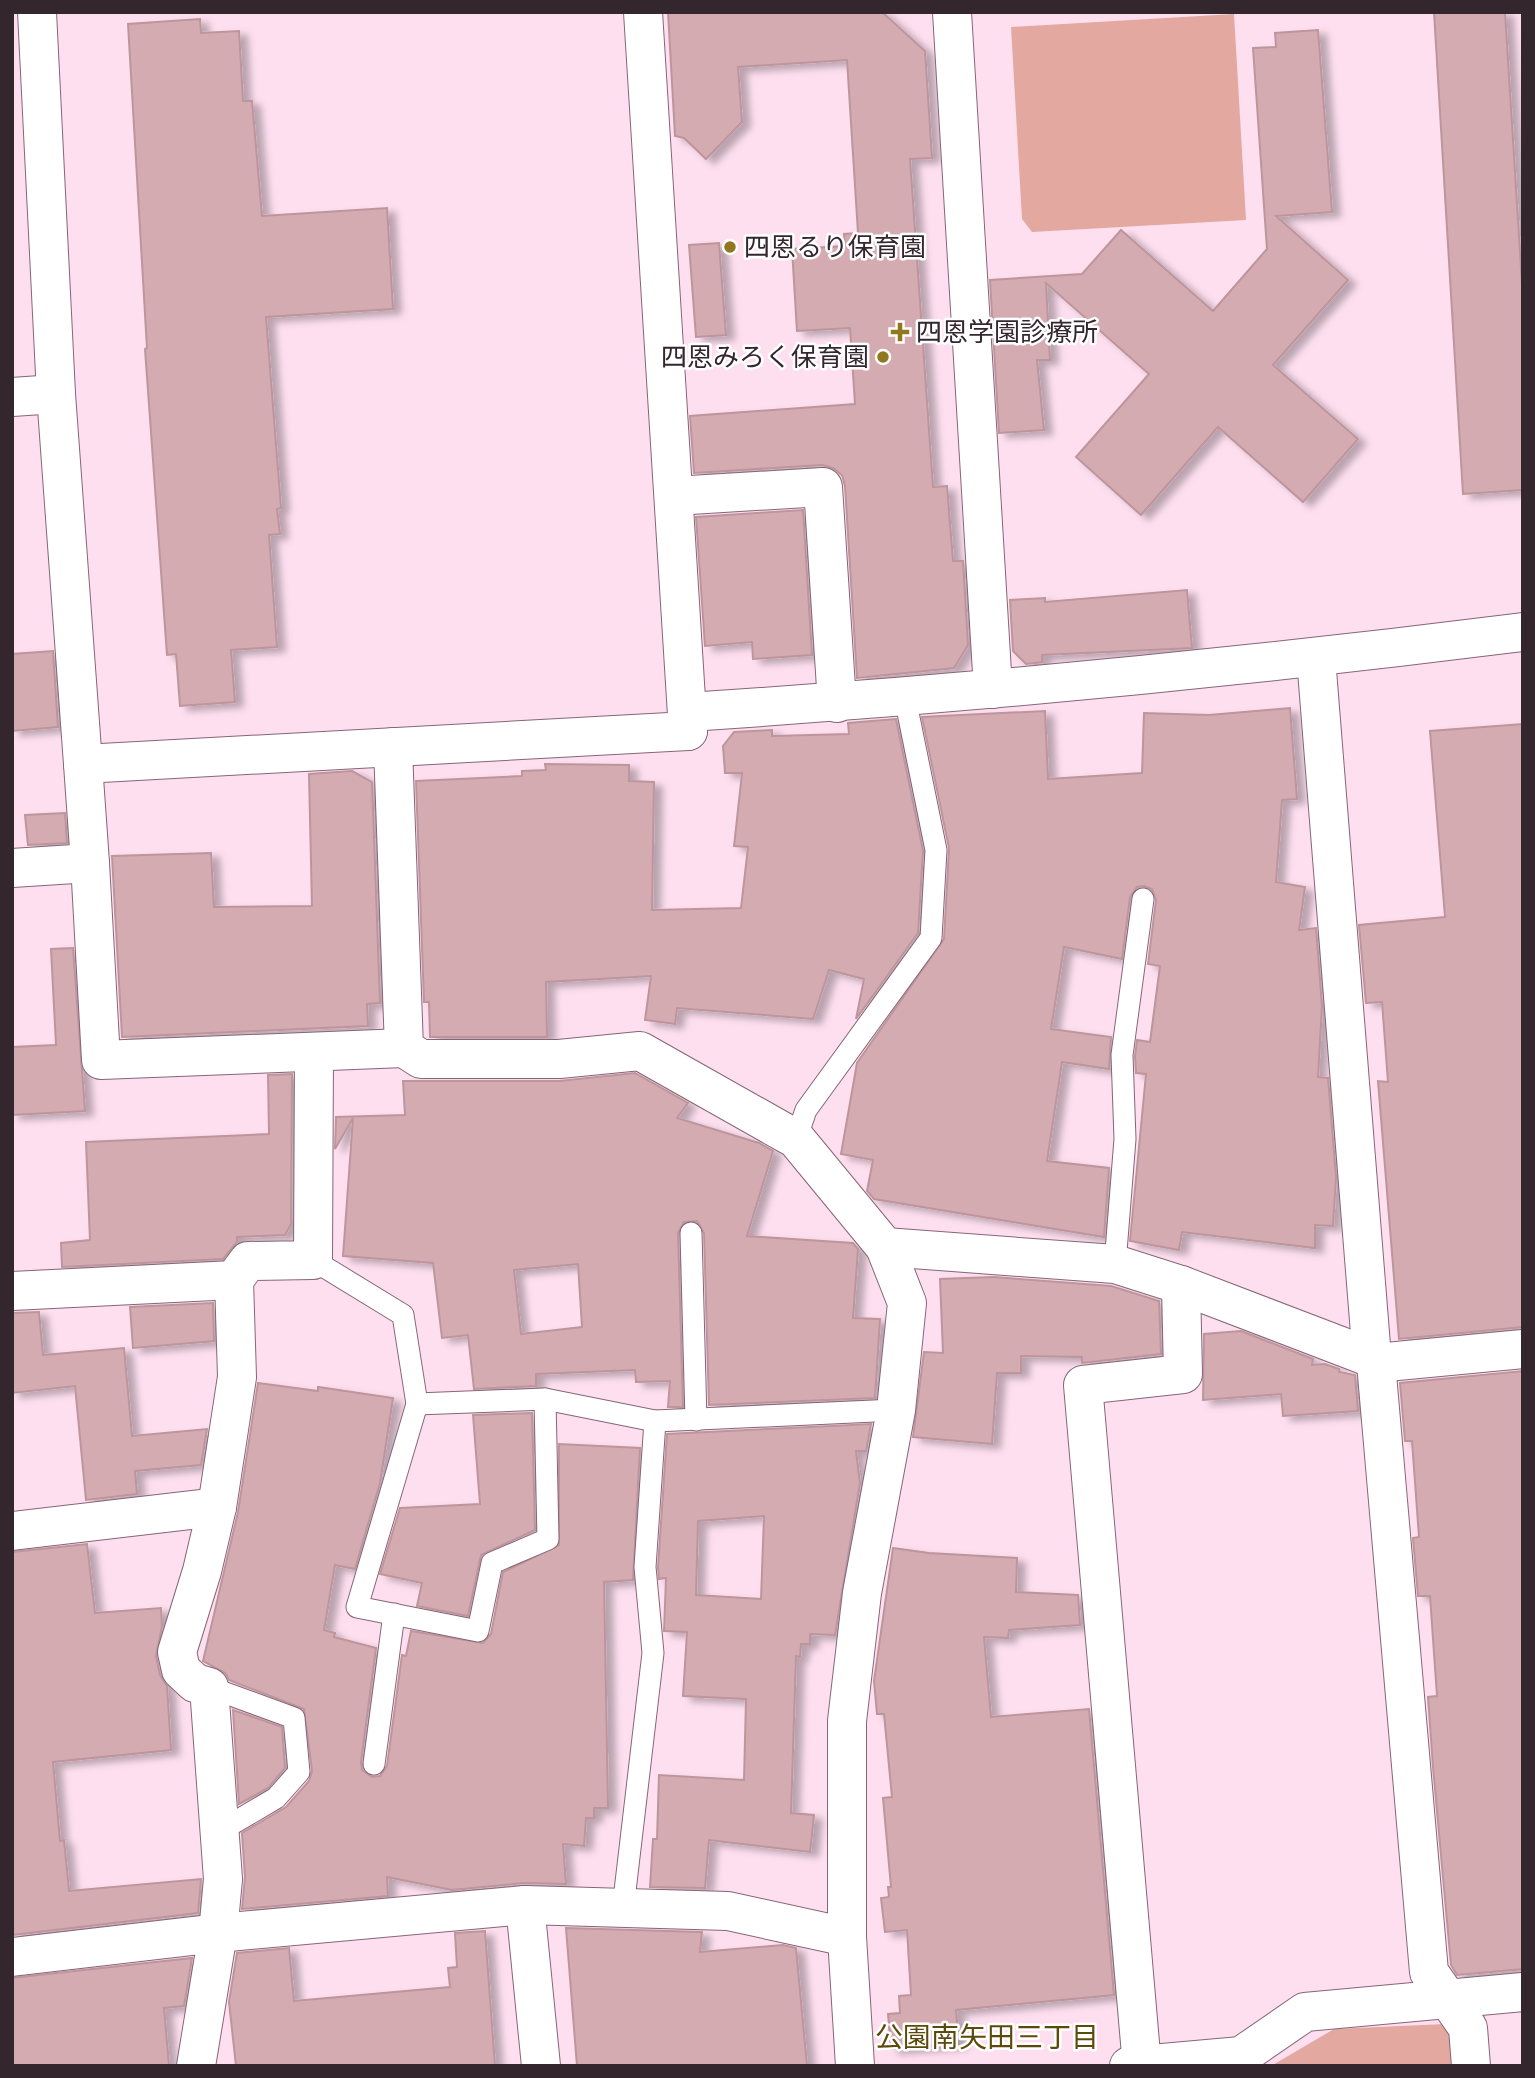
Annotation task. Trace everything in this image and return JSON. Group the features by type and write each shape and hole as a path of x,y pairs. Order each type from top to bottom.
{"street":[{"path":"37,12 57,394 101,1060 404,1048 421,1059 559,1059 640,1051 796,1139 885,1247 907,1303 896,1410 862,1593 847,1721 847,1937 855,2066"},
{"path":"643,12 688,722"},
{"path":"952,12 993,689"},
{"path":"12,397 57,394"},
{"path":"674,496 823,487 837,703"},
{"path":"83,764 393,747 688,722 837,703 1316,658 1523,632"},
{"path":"1316,658 1374,1361 1429,1972 1468,2028 1471,2066"},
{"path":"393,747 404,1048"},
{"path":"12,868 90,863"},
{"path":"195,2066 218,1933 223,1879 209,1687 195,1683 181,1670 177,1653 202,1571 217,1507 237,1377 234,1280 248,1261 313,1260 314,1052"},
{"path":"885,1247 1115,1264 1181,1285 1374,1361 1523,1349"},
{"path":"12,1291 234,1280"},
{"path":"1181,1285 1183,1374 1083,1385 1137,2065 1241,2056 1305,2012 1523,1992"},
{"path":"12,1531 217,1507"},
{"path":"12,1957 218,1933 525,1905 728,1911 847,1937"},
{"path":"525,1905 541,2066"}],"lane":[{"path":"796,1139 806,1110 931,938 936,850 905,698"},
{"path":"1115,1264 1125,1139 1122,1055 1143,899"},
{"path":"691,1233 696,1420"},
{"path":"313,1260 403,1315 417,1404 357,1607 478,1631 492,1563 548,1539 545,1399"},
{"path":"417,1404 545,1399 655,1421 896,1410"},
{"path":"623,1908 653,1653 645,1567 655,1421"},
{"path":"374,1764 394,1615"},
{"path":"209,1687 294,1718 299,1772 276,1798 220,1831"}],"shaded area":[{"path":"1234,14 1246,220 1032,232 1022,219 1011,27"},
{"path":"1445,2024 1456,2032 1459,2066 1271,2066 1334,2029"}],"building":[{"path":"668,12 882,12 925,51 932,158 910,159 933,487 947,486 953,561 963,561 968,645 954,668 857,678 845,486 842,475 833,468 822,465 694,473 690,416 855,404 850,328 797,331 792,249 845,246 844,234 858,233 847,60 738,67 742,122 706,159 684,138 675,136"},
{"path":"1434,12 1505,12 1523,300 1523,490 1463,494"},
{"path":"200,19 201,33 239,31 243,101 252,101 262,216 387,208 393,309 266,317 281,508 277,509 280,534 269,535 277,647 231,650 235,702 180,706 176,654 167,655 145,349 128,24"},
{"path":"1318,30 1332,212 1276,216 1348,280 1273,365 1358,439 1303,502 1218,427 1141,515 1076,457 1149,374 1046,283 1050,360 1037,360 1044,430 999,433 990,280 1082,274 1121,230 1213,311 1267,249 1253,48 1276,47 1275,33"},
{"path":"719,243 726,335 696,337 689,245"},
{"path":"803,510 812,655 753,659 752,642 705,646 696,517"},
{"path":"1187,590 1192,648 1042,655 1042,662 1026,664 1013,651 1010,600 1045,598 1045,602"},
{"path":"53,651 58,727 12,731 12,654"},
{"path":"1290,708 1297,799 1282,800 1276,882 1305,887 1299,930 1316,928 1322,1006 1318,1077 1328,1078 1336,1177 1333,1226 1315,1225 1315,1248 1182,1232 1179,1250 1130,1241 1146,1074 1136,1073 1135,1056 1137,1040 1150,1042 1160,966 1148,964 1156,900 1152,889 1144,886 1137,887 1130,897 1122,959 1064,947 1051,1029 1111,1037 1109,1069 1062,1062 1047,1161 1109,1168 1104,1237 874,1199 867,1191 873,1160 841,1154 857,1063 944,939 949,848 922,717 1045,711 1048,779 1142,773 1144,713 1209,715"},
{"path":"896,719 923,851 918,933 856,1019 864,979 829,970 813,1019 677,1008 675,1024 645,1020 651,976 546,982 547,1037 430,1037 429,1002 424,1002 416,781 522,776 522,771 546,770 545,764 629,765 629,781 654,782 652,910 741,908 748,847 734,846 742,773 725,773 723,746 734,732 772,730 772,736 849,734 848,723"},
{"path":"1523,724 1523,1327 1399,1339 1378,1081 1388,1082 1382,1002 1366,1003 1359,925 1445,917 1430,731"},
{"path":"352,771 372,782 380,1003 367,1004 368,1026 122,1037 112,856 211,853 214,907 312,906 309,774"},
{"path":"65,813 67,843 28,845 25,815"},
{"path":"73,948 85,1111 12,1115 12,1047 56,1045 51,949"},
{"path":"635,1073 688,1103 677,1118 759,1143 773,1151 747,1236 853,1243 858,1249 853,1318 880,1319 875,1398 709,1405 704,1233 697,1221 684,1222 678,1233 683,1407 668,1407 670,1381 636,1382 635,1370 536,1374 536,1386 474,1389 468,1335 442,1338 433,1263 343,1256 353,1118 335,1149 336,1117 405,1115 403,1081 559,1081","holes":["578,1264 582,1327 521,1334 514,1270"]},
{"path":"292,1074 291,1224 285,1235 237,1237 237,1242 223,1259 62,1267 61,1243 90,1240 86,1142 269,1134 268,1075"},
{"path":"994,1277 1111,1286 1159,1301 1161,1354 1082,1363 1082,1357 1021,1356 1021,1373 997,1373 992,1444 913,1437 924,1352 943,1353 940,1279"},
{"path":"213,1303 214,1341 133,1348 130,1307"},
{"path":"39,1312 43,1355 124,1348 132,1436 207,1429 201,1465 135,1471 137,1494 86,1500 75,1386 12,1393 12,1313"},
{"path":"1241,1331 1313,1359 1312,1365 1325,1364 1339,1369 1339,1372 1355,1375 1358,1411 1283,1416 1281,1394 1203,1400 1204,1334"},
{"path":"1523,1371 1523,1969 1457,1975 1451,1965 1428,1697 1437,1696 1430,1596 1418,1596 1413,1538 1419,1537 1412,1441 1405,1441 1400,1383"},
{"path":"258,1383 318,1391 318,1387 393,1398 380,1483 355,1569 335,1565 324,1630 335,1633 334,1637 376,1648 361,1762 362,1770 372,1777 380,1776 387,1766 402,1655 406,1656 411,1631 483,1643 491,1634 503,1572 559,1545 559,1444 640,1448 633,1580 604,1582 608,1808 594,1808 594,1818 586,1818 584,1846 563,1844 566,1884 523,1883 452,1890 387,1877 388,1896 242,1909 245,1877 242,1833 286,1807 309,1781 312,1771 304,1709 229,1680 225,1673 203,1661 238,1512"},
{"path":"532,1413 535,1530 481,1555 468,1616 417,1606 422,1583 380,1574 400,1508 480,1504 473,1415"},
{"path":"871,1424 866,1451 856,1451 860,1483 835,1635 810,1634 810,1644 801,1644 800,1657 796,1656 791,1813 814,1815 810,1852 709,1840 705,1888 650,1887 653,1839 657,1839 659,1775 744,1780 746,1699 683,1696 687,1632 664,1631 666,1578 659,1579 658,1567 667,1434","holes":["764,1516 761,1599 696,1595 698,1521"]},
{"path":"87,1544 95,1613 161,1608 162,1626 156,1656 160,1675 167,1686 171,1750 53,1762 60,1841 64,1840 69,1891 201,1879 198,1913 12,1935 12,1552"},
{"path":"893,1548 1017,1558 1016,1592 1078,1595 1080,1625 1009,1630 1008,1638 984,1637 991,1717 1089,1709 1114,1995 956,2010 959,2044 891,2049 888,2014 900,2013 899,1996 911,1995 907,1930 885,1932 881,1898 889,1897 888,1887 891,1887 883,1798 892,1797 884,1714 877,1714 874,1681"},
{"path":"233,1710 282,1727 285,1768 268,1788 239,1804"},
{"path":"566,1928 702,1932 700,1952 783,1945 796,1948 807,2066 577,2066"},
{"path":"485,1931 495,2066 236,2066 229,2002 237,1953 289,1948 294,2001 450,1987 448,1968 457,1967 455,1933"},
{"path":"192,1958 184,2006 164,2008 169,2066 12,2066 12,1978"}],"place":[{"name":"四恩るり保育園","path":"730,247"},
{"name":"四恩学園診療所","path":"900,332"},
{"name":"四恩みろく保育園","path":"883,357"}],"district":[{"name":"公園南矢田三丁目","path":"987,2037"}]}
